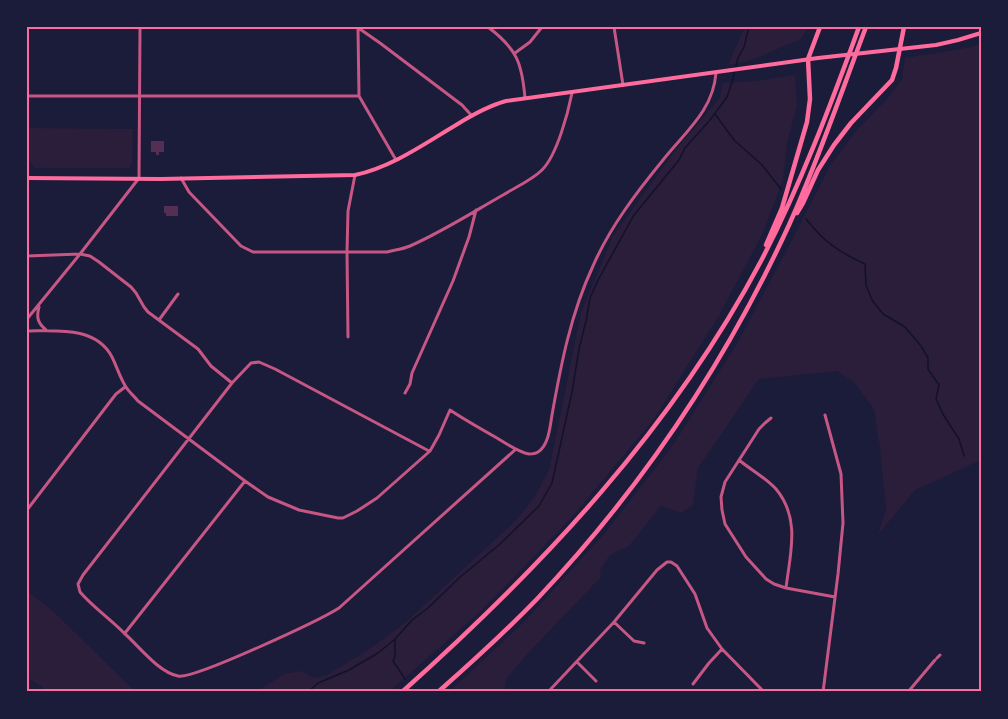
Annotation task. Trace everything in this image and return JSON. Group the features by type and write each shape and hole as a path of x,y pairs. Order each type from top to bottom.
{"highway":[{"path":"760,262 782,208 807,122 810,99 808,59 820,27"},
{"path":"859,27 859,36"},
{"path":"789,226 816,160 859,36 866,27"},
{"path":"438,692 536,600 594,534 681,416 723,350 803,203 818,170 851,123 892,80 896,71 904,27"},
{"path":"402,692 452,647 576,522 622,469 664,415 729,317 760,262 804,172 846,72"}],"main road":[{"path":"27,178 355,175 374,170 396,160 498,103 808,59 942,44 981,33"}],"street":[{"path":"27,319 139,178 140,27"},
{"path":"352,27 357,27 456,101 472,116"},
{"path":"357,27 359,96 396,160"},
{"path":"488,27 515,53 523,77 525,98"},
{"path":"515,53 530,42 542,27"},
{"path":"614,27 623,85"},
{"path":"27,331 79,332 102,345 108,351 125,387 138,400 268,497 299,510 343,518 377,498 430,451 450,410 516,449 531,454 537,453 545,444 549,434 571,326 593,264 622,214 706,107 717,73"},
{"path":"181,177 189,192 247,250 258,253 387,252 409,247 542,170 561,132 572,93"},
{"path":"27,96 359,96"},
{"path":"348,337 348,211 355,175"},
{"path":"405,393 453,281 476,210"},
{"path":"27,256 80,254 95,258 131,287 144,307 198,349 211,366 232,383"},
{"path":"159,320 178,294"},
{"path":"39,306 38,320 46,331"},
{"path":"430,451 275,369 259,362 251,363 232,383 99,554 78,584 80,592 156,663 174,675 189,676 331,613 516,449"},
{"path":"27,510 116,394 125,387"},
{"path":"824,692 843,523 841,474 825,415"},
{"path":"771,418 759,429 725,482 722,510 725,524 746,557 766,579 786,588 835,597"},
{"path":"739,460 774,488 784,502 789,515 793,543 786,588"},
{"path":"125,633 245,481"},
{"path":"548,692 614,622 657,570 667,562 671,562 677,566 695,594 707,628 723,649 764,692"},
{"path":"614,622 634,641 644,644"},
{"path":"693,684 723,649"},
{"path":"908,692 938,658"},
{"path":"577,662 596,681"}],"shaded area":[{"path":"739,27 808,27 801,39 749,61 728,65 744,29"},
{"path":"981,43 981,460 915,490 878,535 886,509 880,448 874,409 855,383 837,371 759,379 698,468 693,505 681,513 661,506 629,546 610,555 601,568 600,578 506,679 504,692 449,692 524,622 604,534 671,448 738,342 830,166 856,131 887,99 902,79 905,58 972,47"},
{"path":"795,75 797,106 787,143 783,179 762,235 718,317 654,419 572,517 483,609 389,692 256,692 284,674 302,671 313,678 327,675 368,650 406,622 515,521 534,498 549,470 581,313 613,236 677,148 720,98 723,83"},
{"path":"27,128 133,129 132,164 129,168 35,168 27,157"},
{"path":"27,591 52,610 136,692 45,692 46,690 27,677"}],"building":[{"path":"151,141 164,141 164,152 156,155 156,152 151,152"},
{"path":"164,206 178,206 178,216 166,216"}],"waterway":[{"path":"308,692 318,683 349,670 378,653 539,506 552,483 590,298 634,215 727,97 749,27"},
{"path":"715,114 734,140 762,165 781,189"},
{"path":"806,219 832,246 865,264 866,285 872,300 883,314 905,327 921,346 928,358 928,369 939,385 936,399 959,439 964,456"},
{"path":"395,640 393,661 405,679"}]}
